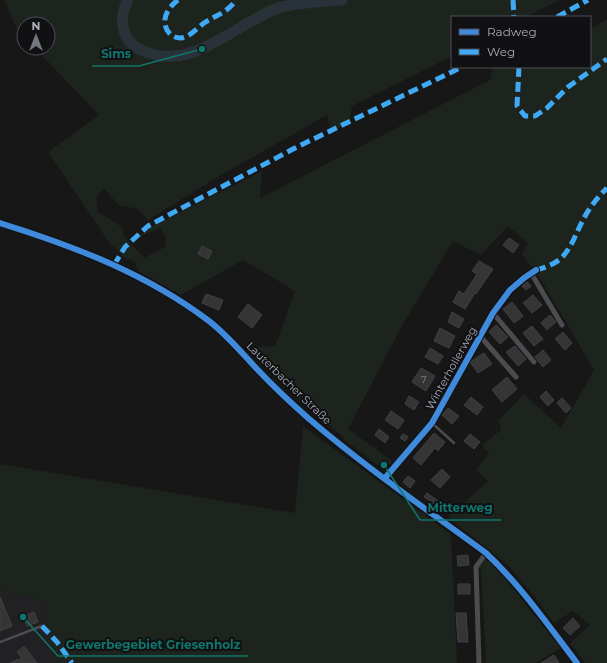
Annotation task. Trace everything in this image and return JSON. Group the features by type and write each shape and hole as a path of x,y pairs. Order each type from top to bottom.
{"street":[{"name":"Lauterbacher Straße","path":"0,222 79,250 114,265 140,278 189,307 210,322 308,418 384,478 486,553 500,566 526,595 577,663"},
{"name":"Winterhollerweg","path":"384,478 432,423 493,313 510,290 534,272 562,325"},
{"path":"493,313 534,362"},
{"name":"Winterhollerweg","path":"480,336 516,377"},
{"path":"479,663 476,567 486,553"}],"lane":[{"path":"432,423 454,443"},
{"path":"0,642 42,626"}],"shaded area":[{"path":"4,0 559,0 528,16 451,16 451,56 352,106 349,124 331,131 327,115 223,174 148,220 138,209 119,205 104,189 96,197 98,212 122,227 124,236 144,258 165,247 166,238 160,228 136,239 149,228 262,171 260,198 490,80 493,68 519,68 521,71 526,68 591,68 591,28 607,19 607,663 585,663 570,643 590,625 573,611 554,623 509,566 448,517 488,481 476,470 489,453 482,445 501,430 499,420 524,394 561,428 594,370 540,278 522,254 528,243 508,226 481,255 453,241 403,324 348,429 392,461 390,465 383,460 379,466 347,442 341,435 300,401 257,359 252,347 275,346 295,291 243,260 181,295 138,271 135,262 123,257 118,250 110,244 48,152 99,115 43,56 56,56 56,16 16,16 16,27"},
{"path":"303,426 451,534 457,663 60,663 45,631 48,603 0,589 0,464 295,513"},
{"path":"486,560 490,562 507,581 561,648 536,663 486,663 481,569 478,568 481,561"},
{"path":"0,589 48,603 45,631 60,663 0,663"}],"building":[{"path":"509,238 519,245 513,253 503,245"},
{"path":"202,246 212,251 208,259 198,254"},
{"path":"479,261 493,269 465,309 453,302 459,291 464,294 477,274 472,271"},
{"path":"527,282 531,286 526,290 522,286"},
{"path":"206,294 223,300 219,310 202,303"},
{"path":"533,295 542,305 532,313 523,303"},
{"path":"512,302 523,316 514,323 503,309"},
{"path":"248,304 262,315 252,328 238,317"},
{"path":"452,312 464,319 459,328 448,322"},
{"path":"550,315 556,322 547,330 541,323"},
{"path":"496,325 508,337 500,344 489,332"},
{"path":"532,326 543,339 534,346 523,333"},
{"path":"440,328 455,336 449,348 434,341"},
{"path":"563,332 572,343 565,350 555,339"},
{"path":"515,346 526,359 518,366 506,352"},
{"path":"430,348 443,356 438,364 425,357"},
{"path":"543,350 551,360 543,367 535,357"},
{"path":"484,353 492,364 478,373 470,362"},
{"path":"421,368 435,376 426,391 412,382"},
{"path":"507,377 517,389 502,402 492,390"},
{"path":"546,391 554,400 548,406 540,397"},
{"path":"409,396 419,402 414,410 405,404"},
{"path":"471,397 483,407 477,415 464,405"},
{"path":"562,398 571,408 566,413 557,403"},
{"path":"448,408 459,416 452,424 442,415"},
{"path":"391,411 404,420 398,429 385,420"},
{"path":"379,429 389,437 385,443 375,435"},
{"path":"434,433 445,442 438,451 435,448 421,465 413,458"},
{"path":"403,434 408,437 405,441 400,438"},
{"path":"470,434 480,442 474,449 464,441"},
{"path":"442,469 450,477 440,488 431,480"},
{"path":"408,476 415,481 410,488 403,482"},
{"path":"427,493 441,503 438,507 424,497"},
{"path":"468,555 469,565 458,566 457,556"},
{"path":"458,584 470,584 470,594 458,594"},
{"path":"0,597 12,626 0,631"},
{"path":"34,612 38,622 27,626 23,616"},
{"path":"456,613 466,613 468,642 458,642"},
{"path":"573,618 580,626 570,635 563,628"},
{"path":"24,646 37,663 10,663 22,658 17,652"},
{"path":"554,655 559,663 541,663"}],"waterway":[{"path":"128,0 122,20 124,31 129,41 141,50 164,56 181,55 198,50 214,43 262,15 278,8 302,3 342,0"}],"marked path":[{"path":"178,0 168,11 165,25 171,35 181,38 190,34 204,23 225,11 236,0"},
{"path":"513,0 514,16"},
{"path":"559,16 588,0"},
{"path":"519,68 517,106 525,116 535,116 547,108 568,87 607,59"},
{"path":"114,265 125,247 148,226 295,148 460,68"},
{"path":"536,270 554,263 563,256 570,246 588,211 607,188"},
{"path":"42,626 57,642 72,663"}],"cycle path":[{"path":"0,223 55,241 135,275 185,304 216,326 275,387 329,436 418,504 486,553 523,592 577,663"},
{"path":"385,478 432,423 493,313 510,290 536,270"}],"place":[{"name":"Sims","path":"202,49"},
{"name":"Mitterweg","path":"384,465"},
{"name":"Gewerbegebiet Griesenholz","path":"23,617"}]}
